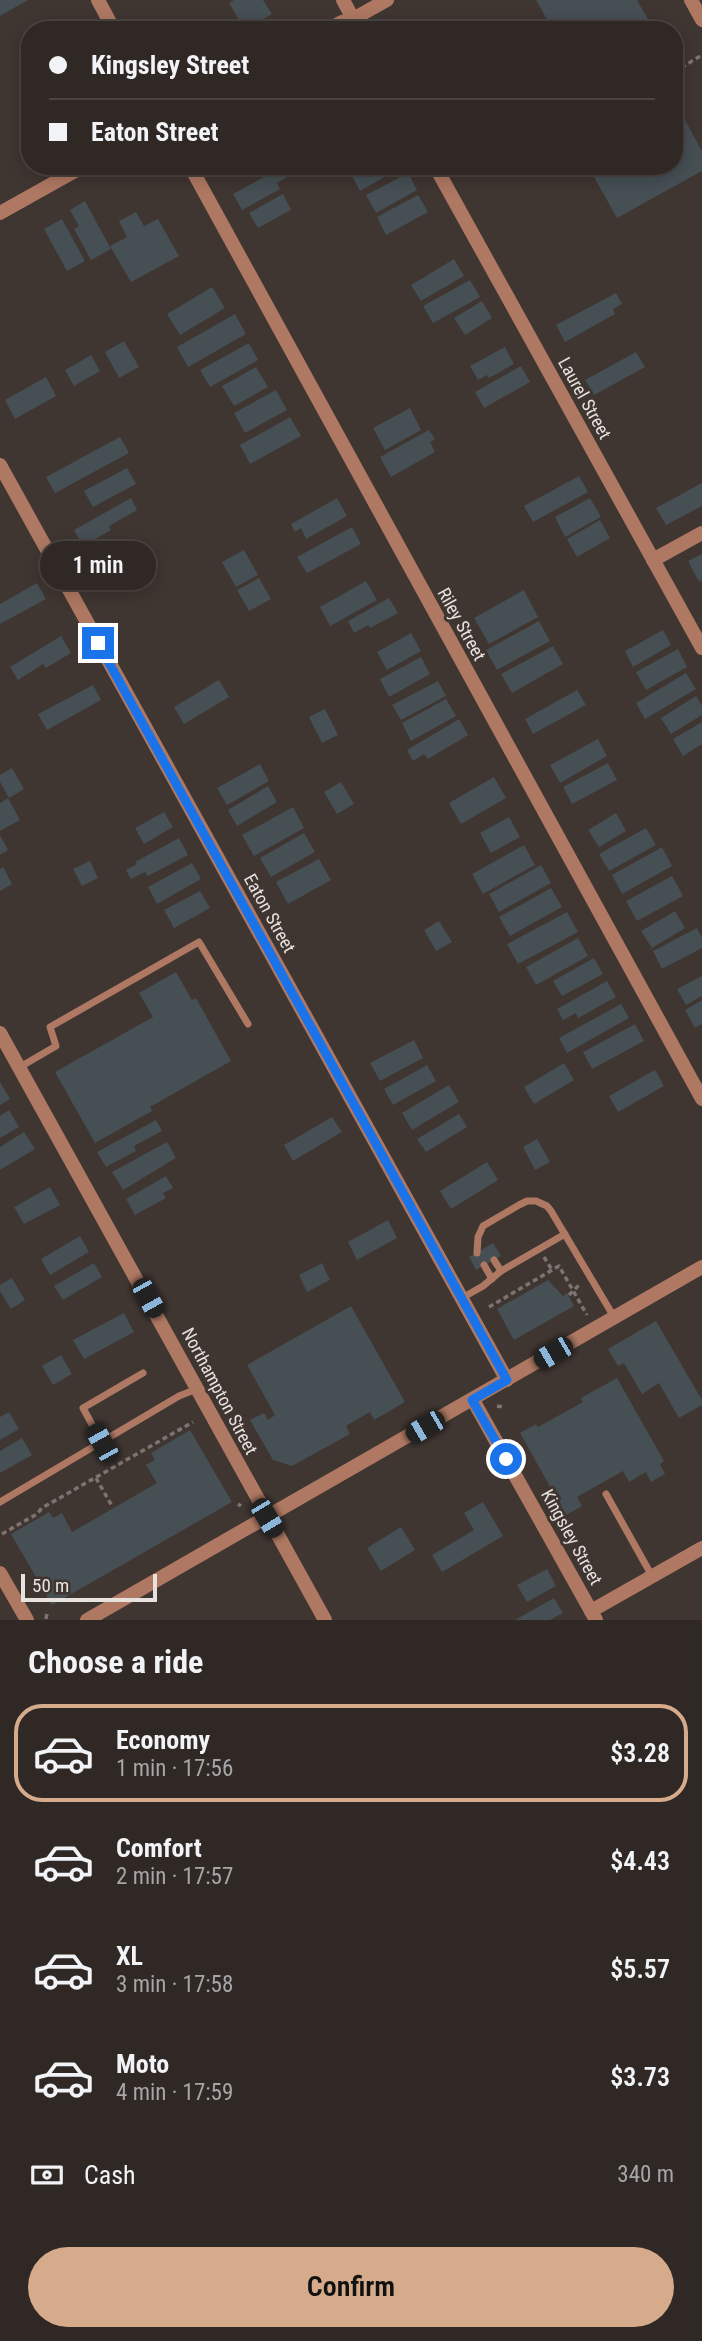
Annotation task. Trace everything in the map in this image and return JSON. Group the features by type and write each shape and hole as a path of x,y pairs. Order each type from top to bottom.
{"street":[{"path":"98,0 109,21"},
{"path":"343,0 354,21"},
{"path":"360,21 387,0"},
{"path":"691,0 702,20"},
{"path":"0,213 68,175"},
{"name":"Riley Street","path":"195,175 702,1098"},
{"name":"Laurel Street","path":"440,175 702,648"},
{"name":"Eaton Street","path":"0,465 507,1380"},
{"path":"653,560 702,533"},
{"name":"Northampton Street","path":"0,1033 325,1620"},
{"path":"87,1620 702,1267"},
{"name":"Kingsley Street","path":"472,1400 594,1616"},
{"path":"594,1616 702,1548"},
{"path":"0,1573 26,1620"}],"lane":[{"path":"19,1068 56,1046 50,1027 200,942 248,1024"},
{"path":"477,1253 478,1237 483,1226 527,1201 536,1201 547,1206 615,1318"},
{"path":"462,1298 565,1234"},
{"path":"478,1243 487,1247"},
{"path":"494,1260 501,1272"},
{"path":"484,1265 492,1279"},
{"path":"102,1443 83,1408 143,1373"},
{"path":"0,1502 180,1396 198,1389"},
{"path":"606,1494 652,1577"}],"path":[{"path":"683,67 702,55"},
{"path":"544,1256 552,1270"},
{"path":"489,1307 559,1266 585,1312"},
{"path":"569,1295 584,1281"},
{"path":"497,1406 503,1407"},
{"path":"2,1534 193,1422"},
{"path":"96,1478 112,1506"},
{"path":"46,1619 47,1613"}],"building":[{"path":"0,0 28,0 0,16"},
{"path":"234,0 263,0 272,14 260,21 240,21 229,3"},
{"path":"536,0 637,0 649,21 548,21"},
{"path":"683,116 702,151 702,171 617,218 593,175 683,175"},
{"path":"268,175 289,176 277,183 280,189 242,210 233,194"},
{"path":"354,175 388,175 360,191"},
{"path":"404,175 409,175 417,190 376,213 366,195"},
{"path":"283,194 291,210 258,228 249,213"},
{"path":"418,195 428,212 386,235 377,217"},
{"path":"85,201 111,249 91,260 74,229 79,226 70,210"},
{"path":"136,212 144,226 158,219 179,256 131,282 110,246 127,237 119,221"},
{"path":"62,219 85,261 67,271 44,229"},
{"path":"454,259 464,276 421,301 411,285"},
{"path":"470,280 480,297 433,323 423,306"},
{"path":"212,287 225,308 180,335 167,314"},
{"path":"616,293 622,304 613,309 615,314 565,342 556,325"},
{"path":"482,301 492,318 465,335 454,318"},
{"path":"235,314 246,334 188,367 177,347"},
{"path":"124,341 139,367 119,378 105,352"},
{"path":"249,343 258,360 210,387 200,370"},
{"path":"505,347 514,364 489,378 487,375 478,380 470,366"},
{"path":"636,352 645,367 594,395 585,380"},
{"path":"91,355 100,371 74,386 65,370"},
{"path":"521,366 530,382 484,408 475,392"},
{"path":"256,367 268,387 234,406 222,386"},
{"path":"46,377 56,396 15,419 5,400"},
{"path":"276,390 287,410 245,433 234,413"},
{"path":"410,408 421,430 385,450 373,428"},
{"path":"290,417 301,436 250,464 240,445"},
{"path":"429,430 435,439 430,442 435,452 391,477 380,457"},
{"path":"120,437 129,453 55,493 46,477"},
{"path":"127,468 136,484 93,507 84,491"},
{"path":"579,476 588,492 533,522 524,506"},
{"path":"702,483 702,506 666,525 656,508"},
{"path":"131,498 137,510 109,526 111,530 83,546 74,530"},
{"path":"337,498 347,516 306,539 301,528 295,532 291,524"},
{"path":"590,498 601,517 565,537 555,517"},
{"path":"600,520 610,538 577,557 567,539"},
{"path":"352,527 361,544 307,573 297,557"},
{"path":"244,550 258,575 236,587 222,562"},
{"path":"702,554 702,580 699,582 688,561"},
{"path":"259,578 271,599 249,611 237,590"},
{"path":"366,581 377,600 330,626 320,607"},
{"path":"37,583 46,599 0,624 0,604"},
{"path":"524,590 538,617 489,644 474,618"},
{"path":"389,598 398,613 354,633 348,621"},
{"path":"539,621 550,641 497,670 486,650"},
{"path":"663,630 671,645 633,667 625,651"},
{"path":"411,633 421,651 387,670 377,652"},
{"path":"61,636 71,653 46,668 43,664 18,680 10,667"},
{"path":"553,646 563,664 512,693 501,674"},
{"path":"678,649 687,667 646,690 636,672"},
{"path":"421,657 430,674 389,697 380,679"},
{"path":"686,673 696,689 645,719 636,703"},
{"path":"219,680 229,697 184,724 174,707"},
{"path":"438,681 446,696 401,720 392,705"},
{"path":"93,685 101,700 47,730 38,714"},
{"path":"577,690 586,705 533,734 525,719"},
{"path":"696,696 702,706 702,715 671,734 661,718"},
{"path":"446,699 456,716 411,741 402,723"},
{"path":"325,709 338,735 322,743 309,717"},
{"path":"459,719 468,735 428,759 424,754 413,761 407,750"},
{"path":"702,722 702,744 683,756 673,739"},
{"path":"598,739 607,756 560,783 550,765"},
{"path":"608,763 617,780 572,804 563,787"},
{"path":"260,764 269,781 227,805 217,788"},
{"path":"12,768 24,789 9,798 0,782 0,775"},
{"path":"494,777 506,798 461,824 449,803"},
{"path":"341,782 354,804 337,814 324,792"},
{"path":"268,786 277,802 237,826 228,810"},
{"path":"8,798 20,820 0,831 0,803"},
{"path":"293,807 304,828 254,856 242,835"},
{"path":"164,812 173,827 144,844 135,828"},
{"path":"616,813 626,831 599,847 588,830"},
{"path":"509,817 520,837 491,853 480,833"},
{"path":"646,828 656,845 609,871 599,854"},
{"path":"304,833 315,852 271,877 260,858"},
{"path":"0,835 8,850 0,855"},
{"path":"179,838 188,855 148,876 145,872 131,879 126,870 137,864 135,862"},
{"path":"524,845 535,865 483,894 472,874"},
{"path":"662,847 672,866 622,894 612,875"},
{"path":"319,859 331,880 288,904 276,882"},
{"path":"90,861 98,878 82,886 73,869"},
{"path":"192,863 201,879 157,904 148,887"},
{"path":"541,865 551,883 499,912 489,894"},
{"path":"3,867 12,884 0,891 0,869"},
{"path":"672,876 683,896 637,921 626,901"},
{"path":"551,888 562,907 510,936 499,917"},
{"path":"200,891 210,908 174,928 164,910"},
{"path":"675,911 685,928 652,948 641,931"},
{"path":"567,912 578,932 518,964 507,944"},
{"path":"439,921 452,942 436,951 424,930"},
{"path":"697,928 702,938 702,948 662,969 653,951"},
{"path":"578,938 588,956 536,985 526,967"},
{"path":"594,958 603,974 562,996 553,981"},
{"path":"176,972 192,1000 196,998 231,1061 150,1107 152,1111 95,1143 55,1072 153,1017 139,993"},
{"path":"702,976 702,996 686,1005 677,989"},
{"path":"607,981 616,997 578,1018 576,1013 563,1020 557,1009"},
{"path":"702,1000 702,1024 695,1028 685,1010"},
{"path":"621,1004 629,1018 567,1053 559,1038"},
{"path":"635,1024 644,1041 592,1069 583,1052"},
{"path":"414,1040 423,1058 380,1081 370,1063"},
{"path":"564,1063 574,1080 534,1104 524,1087"},
{"path":"427,1065 436,1081 393,1105 384,1089"},
{"path":"655,1070 664,1086 618,1112 609,1096"},
{"path":"0,1082 10,1099 0,1105"},
{"path":"449,1085 459,1102 412,1130 402,1113"},
{"path":"9,1110 19,1127 0,1138 0,1116"},
{"path":"459,1114 467,1127 426,1152 417,1139"},
{"path":"332,1117 342,1132 293,1161 284,1145"},
{"path":"156,1120 162,1131 134,1146 136,1151 106,1167 97,1152"},
{"path":"24,1132 35,1149 0,1170 0,1147"},
{"path":"537,1139 550,1162 535,1170 523,1147"},
{"path":"167,1142 176,1158 123,1190 112,1172"},
{"path":"487,1162 498,1180 451,1209 440,1191"},
{"path":"166,1176 173,1188 163,1193 166,1198 135,1215 126,1199"},
{"path":"50,1187 60,1205 24,1224 14,1207"},
{"path":"388,1220 397,1238 357,1260 348,1242"},
{"path":"80,1236 89,1252 50,1275 41,1259"},
{"path":"493,1243 501,1256 476,1270 469,1257"},
{"path":"94,1263 102,1277 63,1300 54,1286"},
{"path":"322,1263 330,1280 307,1292 299,1275"},
{"path":"12,1278 25,1300 11,1309 0,1291 0,1285"},
{"path":"548,1280 563,1296 567,1293 574,1306 514,1340 497,1309"},
{"path":"351,1306 405,1402 374,1420 370,1412 346,1426 350,1434 292,1466 273,1460 250,1420 264,1413 268,1420 275,1415 247,1365"},
{"path":"124,1313 134,1332 84,1359 73,1340"},
{"path":"656,1321 702,1400 702,1405 679,1418 659,1383 642,1394 624,1363 618,1366 608,1349"},
{"path":"61,1355 72,1374 53,1385 42,1366"},
{"path":"617,1378 664,1461 660,1464 665,1474 651,1482 646,1472 629,1482 623,1471 577,1497 582,1506 566,1515 520,1433 536,1424 538,1427 583,1402 581,1398"},
{"path":"9,1412 19,1429 0,1440 0,1417"},
{"path":"190,1430 232,1502 52,1605 11,1534 49,1512 53,1518 62,1513 72,1532 157,1483 146,1465 155,1460 151,1453"},
{"path":"22,1438 32,1455 0,1473 0,1451"},
{"path":"483,1502 503,1536 442,1572 432,1555 474,1530 464,1513"},
{"path":"401,1527 415,1550 381,1571 367,1548"},
{"path":"547,1569 556,1586 527,1602 517,1585"},
{"path":"554,1598 563,1613 550,1620 515,1620"}],"route":[{"path":"98,643 507,1380 472,1400 506,1459"}]}
